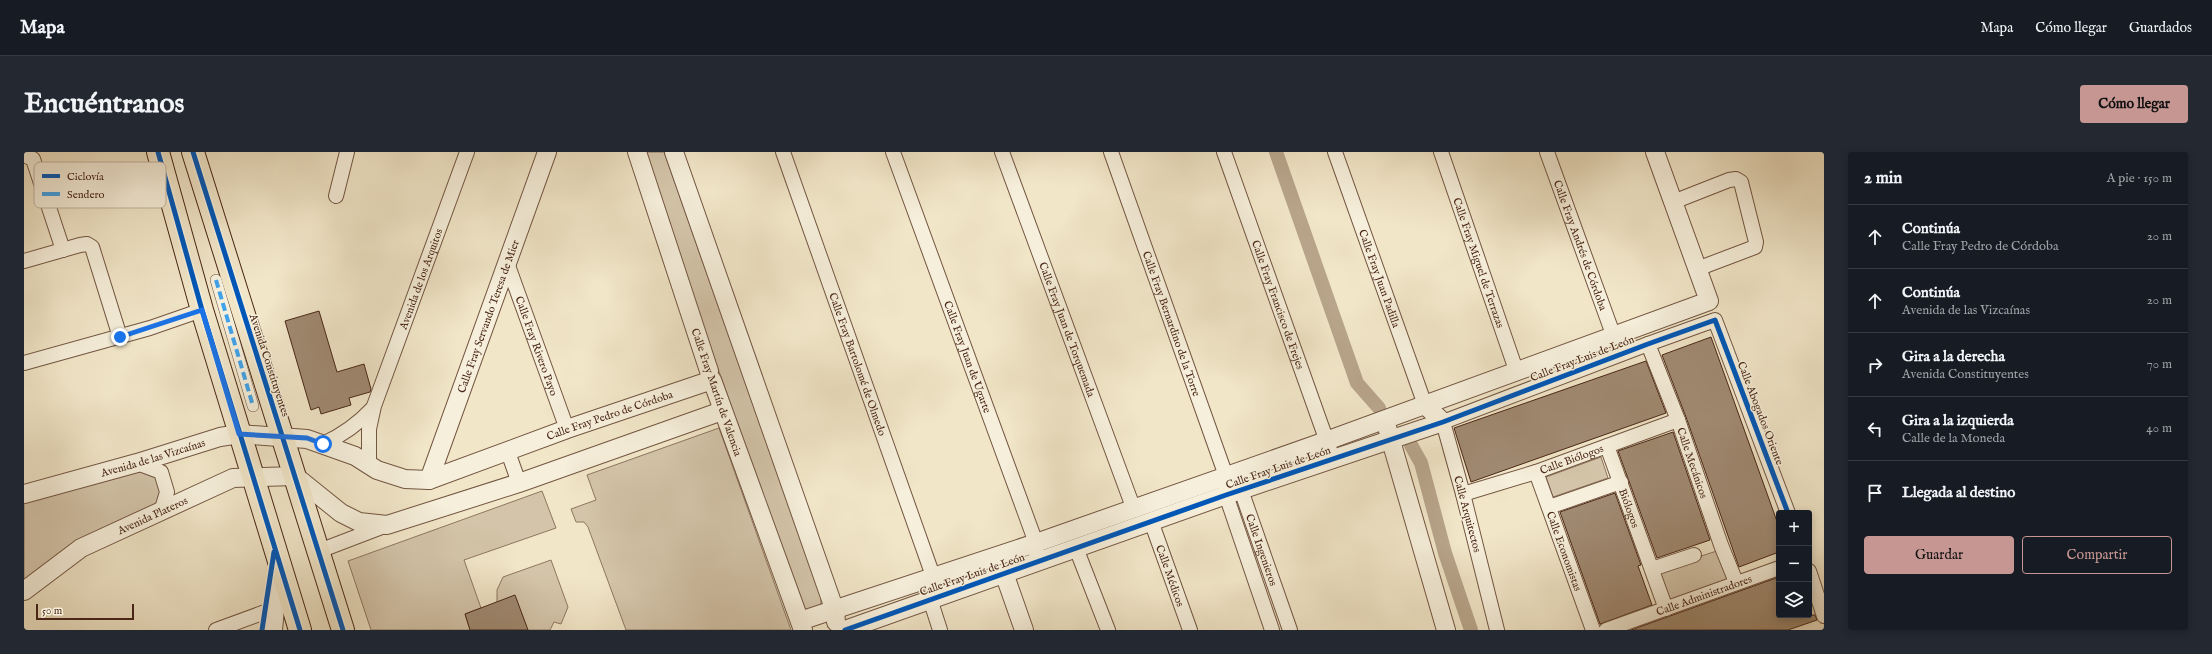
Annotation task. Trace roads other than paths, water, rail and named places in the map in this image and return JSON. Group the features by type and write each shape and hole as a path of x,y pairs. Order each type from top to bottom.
{"main road":[{"path":"158,152 161,162"},
{"name":"Avenida Constituyentes","path":"193,152 343,630"},
{"path":"166,181 202,310 239,434 255,478 300,630"}],"street":[{"path":"336,196 347,152"},
{"name":"Avenida de los Arquitos","path":"369,464 369,429 374,406 467,152"},
{"name":"Calle Fray Servando Teresa de Mier","path":"428,480 547,152"},
{"name":"Calle Fray Martín de Valencia","path":"637,152 722,411 802,626"},
{"path":"674,152 835,611 845,630"},
{"name":"Calle Fray Bartolomé de Olmedo","path":"783,152 933,576"},
{"name":"Calle Fray Juan de Ugarte","path":"893,152 1036,543 1036,562"},
{"name":"Calle Fray Juan de Torquemada","path":"1002,152 1132,507"},
{"name":"Calle Fray Bernardino de la Torre","path":"1111,152 1226,476 1234,493"},
{"name":"Calle Fray Francisco de Frejes","path":"1224,152 1326,441 1334,458"},
{"name":"Calle Fray Juan Padilla","path":"1335,152 1425,405"},
{"name":"Calle Fray Miguel de Terrazas","path":"1441,152 1517,373"},
{"name":"Calle Fray Andrés de Córdoba","path":"1547,152 1614,337"},
{"path":"1655,152 1697,269 1755,246 1756,242 1741,182 1736,179 1729,180 1673,202"},
{"path":"24,155 33,159 34,162"},
{"path":"50,208 64,250"},
{"path":"24,261 87,244 92,247 120,337"},
{"name":"Calle Fray Rivero Payo","path":"507,263 567,429"},
{"name":"Calle Fray Luis de León","path":"802,626 835,611 933,576 1036,543 1132,507 1226,476 1517,373 1709,301 1697,269"},
{"path":"216,280 253,406"},
{"path":"24,363 120,337 202,310"},
{"name":"Calle Fray Luis de León","path":"845,630 1334,458 1443,422 1648,344 1716,320"},
{"name":"Calle Abogados Oriente","path":"1716,320 1787,510"},
{"name":"Calle Mecánicos","path":"1648,344 1678,420 1721,545 1736,582"},
{"name":"Calle Fray Pedro de Córdoba","path":"283,436 307,438 355,456 377,470 405,479 428,480 508,452 711,376"},
{"path":"1425,405 1443,422"},
{"name":"Avenida de los Arquitos","path":"323,444 340,437 351,429 374,406"},
{"path":"319,551 387,525 519,483 722,411"},
{"path":"1384,419 1446,630"},
{"name":"Calle Biólogos","path":"1463,494 1536,472 1678,420"},
{"name":"Calle Arquitectos","path":"1443,422 1463,494 1497,630"},
{"name":"Avenida de las Vizcaínas","path":"24,494 137,463 220,437 239,434 283,436"},
{"name":"Biólogos","path":"1607,446 1666,609"},
{"path":"508,452 519,483"},
{"path":"137,463 161,472 167,492 161,512"},
{"name":"Calle Economistas","path":"1536,472 1592,630"},
{"path":"295,476 341,513 359,522 387,525"},
{"name":"Avenida Plateros","path":"24,591 81,548 233,478 295,476"},
{"path":"1549,507 1621,482"},
{"name":"Calle Ingenieros","path":"1234,493 1272,630"},
{"name":"Calle Ingenieros","path":"1234,493 1290,630"},
{"name":"Calle Médicos","path":"1151,522 1190,630"},
{"path":"1076,548 1108,630"},
{"path":"1652,569 1694,555"},
{"path":"273,630 279,563"},
{"name":"Calle Administradores","path":"1606,630 1736,582 1776,569"},
{"path":"1004,573 1024,630"},
{"path":"1812,580 1824,616"},
{"path":"930,600 940,630"},
{"path":"216,630 276,608"}],"waterway":[{"path":"1276,152 1357,383 1379,408"},
{"path":"1411,445 1421,463 1445,553 1471,630"}]}
